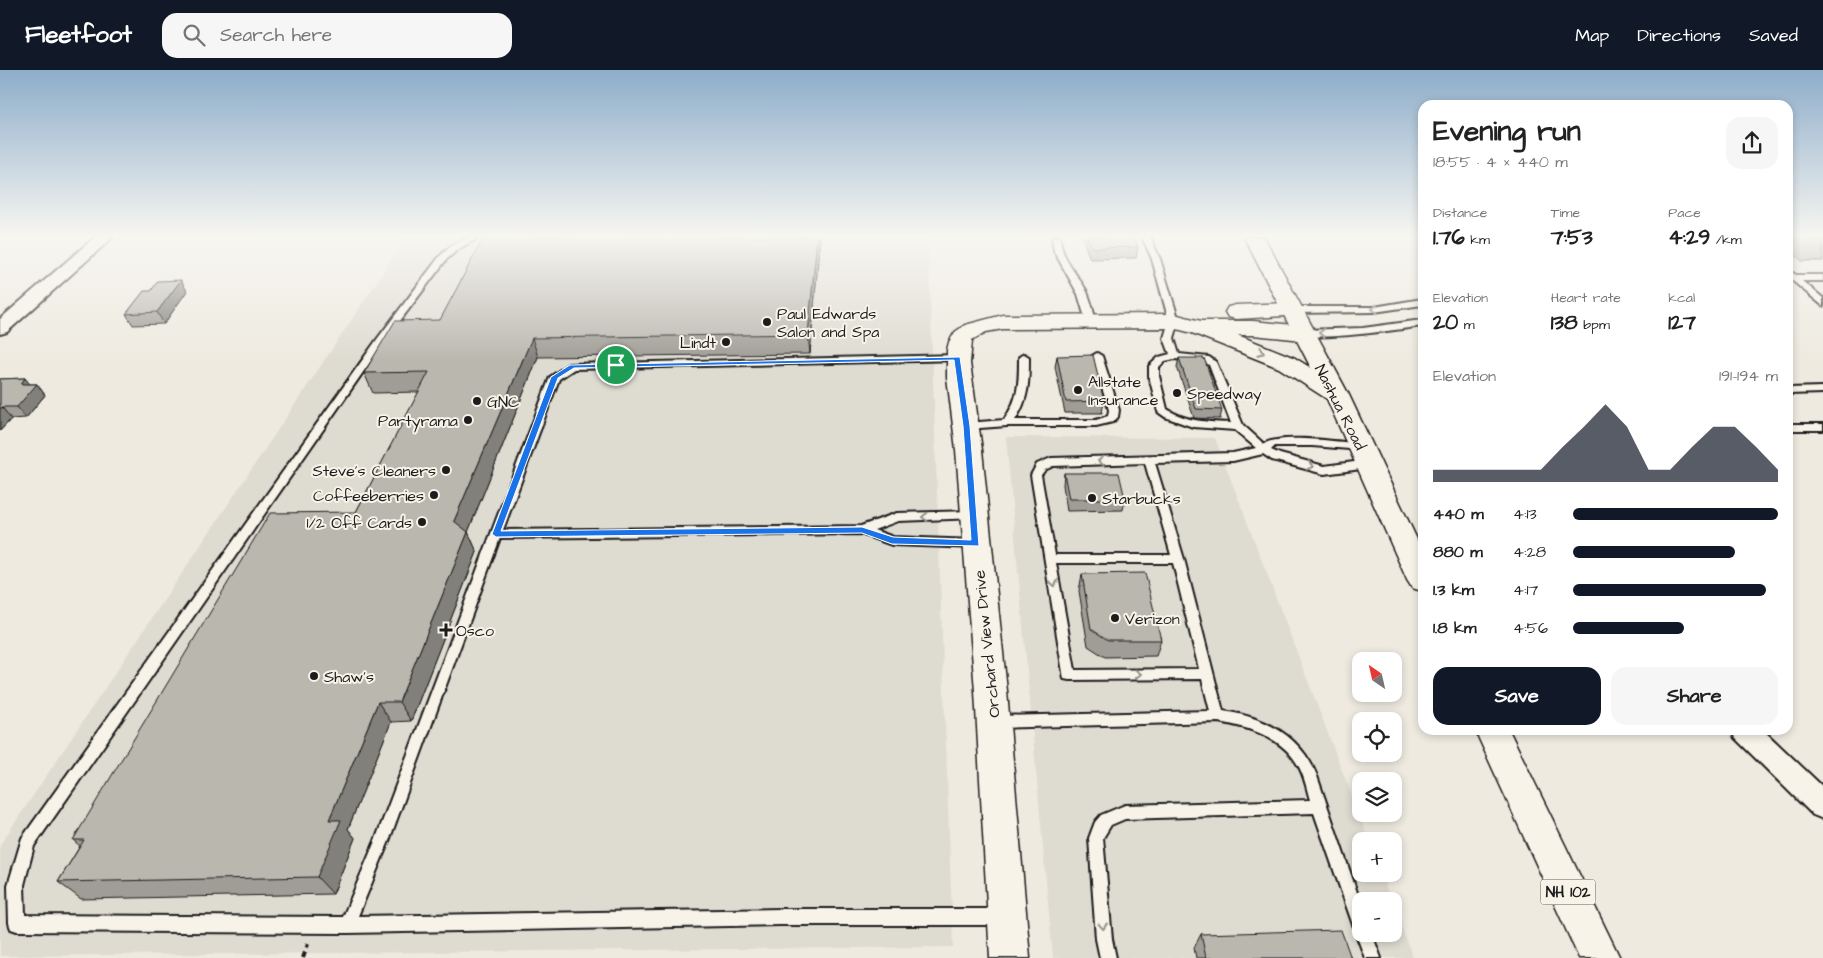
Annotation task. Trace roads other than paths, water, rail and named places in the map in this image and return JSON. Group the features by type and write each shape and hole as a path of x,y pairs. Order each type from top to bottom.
{"street":[{"path":"0,328 57,278"},
{"name":"Nashua Road","path":"1276,278 1366,456 1418,571"},
{"name":"Orchard View Drive","path":"1174,321 1196,314 1292,310"},
{"name":"Orchard View Drive","path":"1010,958 994,722 967,426 958,358 960,342 966,333 982,326 1003,322 1174,321 1200,328 1254,328 1303,333"},
{"path":"1200,328 1287,363 1336,395"},
{"name":"NH 102","path":"1494,735 1558,874 1600,958"},
{"path":"1750,735 1823,806"}],"lane":[{"path":"428,278 381,340 27,843 16,885 17,923 347,925 780,917 1007,917"},
{"path":"1073,278 1082,292 1092,321"},
{"path":"1162,278 1174,321 1169,338 1174,356"},
{"path":"1795,278 1823,303"},
{"path":"1292,310 1378,310 1418,303"},
{"path":"1303,333 1367,331 1418,324"},
{"path":"967,426 1007,423 1096,423 1109,420 1113,417 1114,410 1097,356"},
{"path":"1238,427 1193,424 1174,418 1162,410 1154,376 1154,366 1162,359 1174,356 1209,360 1213,364 1238,427 1264,450 1276,457 1324,470 1366,456"},
{"path":"1007,423 1020,406 1024,390 1024,357"},
{"path":"347,925 382,841 555,377 572,366 958,358"},
{"path":"1793,391 1823,390"},
{"path":"1793,427 1823,427"},
{"path":"1208,674 1068,674 1036,475 1040,467 1051,462 1233,457 1264,450 1273,443 1312,443 1366,456"},
{"path":"1150,460 1178,559 1218,716"},
{"path":"862,530 897,517 975,529"},
{"path":"496,534 862,530 892,540 975,529"},
{"path":"1050,559 1178,559"},
{"path":"994,722 1218,716 1244,720 1266,728 1285,742 1301,758 1310,776 1352,900"},
{"path":"1108,958 1104,939 1102,893 1096,838 1100,825 1112,816 1125,812 1319,806"},
{"path":"1367,942 1373,958"}],"place":[{"name":"Paul Edwards Salon and Spa","path":"767,322"},
{"name":"Lindt","path":"726,342"},
{"name":"Allstate Insurance","path":"1078,390"},
{"name":"Speedway","path":"1177,393"},
{"name":"GNC","path":"477,401"},
{"name":"Partyrama","path":"468,420"},
{"name":"Steve's Cleaners","path":"446,470"},
{"name":"Coffeeberries","path":"434,495"},
{"name":"Starbucks","path":"1092,498"},
{"name":"1/2 Off Cards","path":"422,522"},
{"name":"Verizon","path":"1115,618"},
{"name":"Osco","path":"446,630"},
{"name":"Shaw's","path":"314,676"}]}
